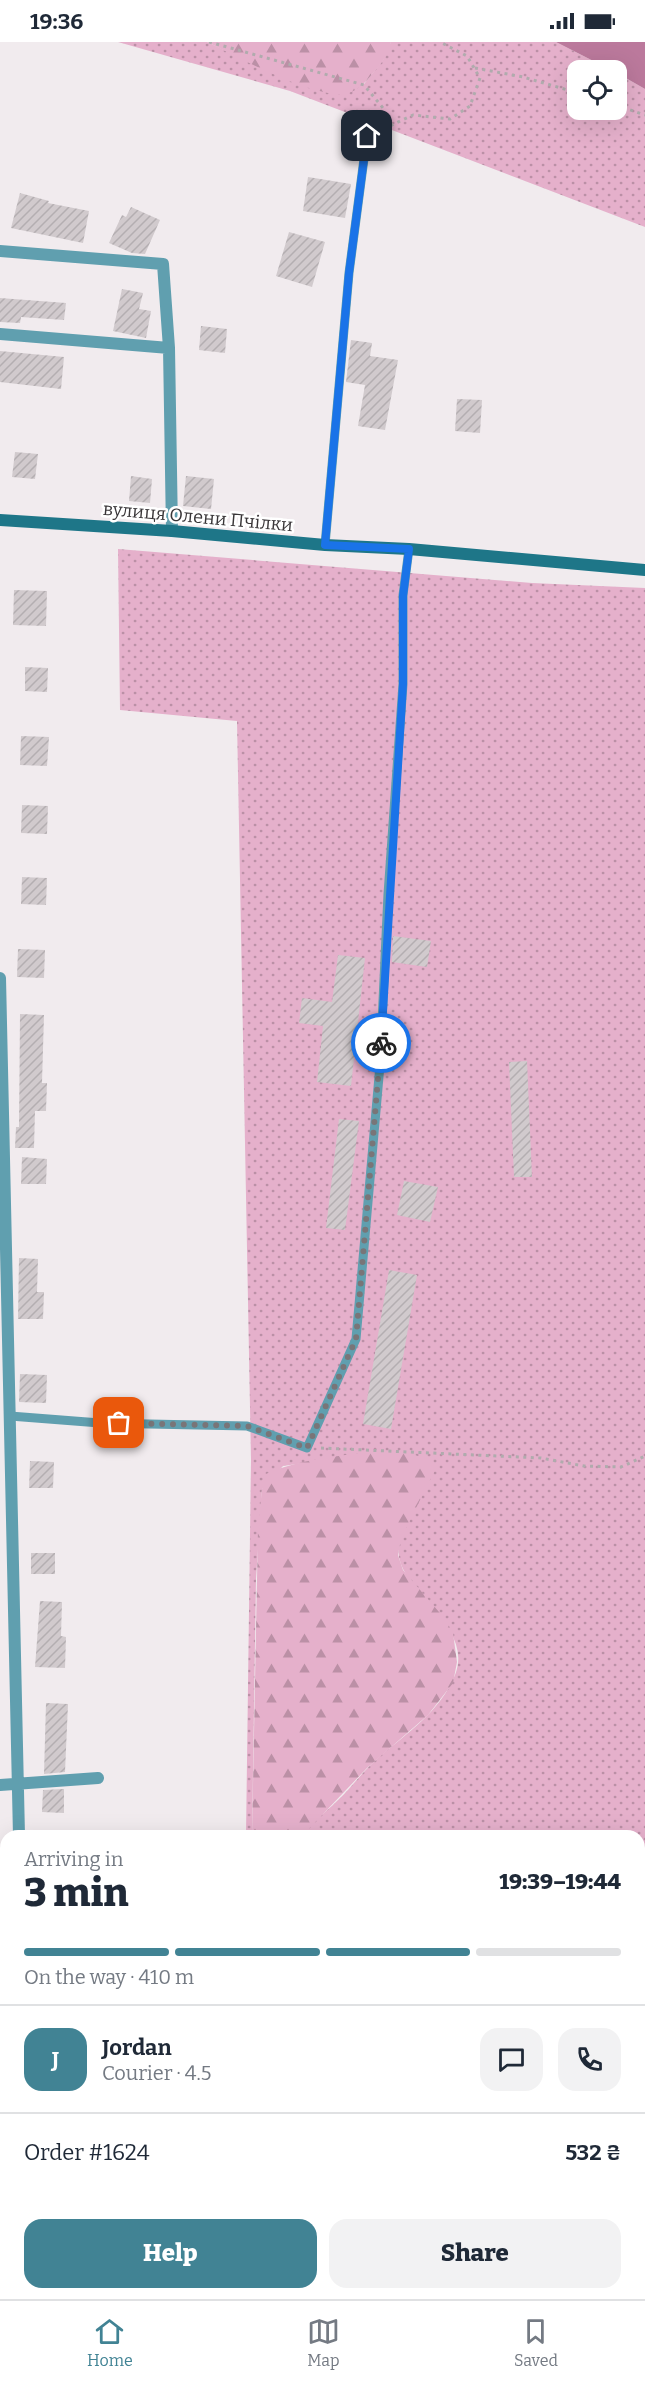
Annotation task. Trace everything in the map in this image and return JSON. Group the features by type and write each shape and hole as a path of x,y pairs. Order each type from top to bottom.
{"street":[{"path":"0,251 163,264 170,348 172,531"},
{"path":"0,334 157,349 170,348"},
{"name":"вулиця Олени Пчілки","path":"0,520 172,531 325,545 409,549 645,570"},
{"path":"0,978 5,1416 19,1830"},
{"path":"0,1785 98,1778"}],"lane":[{"path":"325,545 349,273 367,136"},
{"path":"5,1416 100,1423 247,1426 307,1448 356,1339 380,1065 388,894 403,684 403,596 409,549"}],"path":[{"path":"209,42 364,85 383,108 375,130 367,136"},
{"path":"367,136 413,115 450,119 470,106 480,78 467,56 440,42"},
{"path":"473,67 523,77 567,90"},
{"path":"627,109 645,115"},
{"path":"307,1448 541,1458 584,1466 621,1467 645,1456"}],"green space":[{"path":"118,42 207,42 277,75 334,93 364,84 383,60 391,42 556,42 591,60 567,60 567,120 627,120 627,79 645,89 645,227 290,91"},
{"path":"207,42 391,42 384,59 367,80 357,89 344,94 330,93 294,83"},
{"path":"118,549 532,583 645,588 645,1830 307,1830 373,1763 432,1711 449,1688 455,1675 458,1658 455,1642 447,1626 404,1571 399,1557 402,1536 418,1501 375,1453 283,1466 262,1489 256,1579 252,1830 246,1830 251,1460 237,721 120,710"},
{"path":"402,1452 426,1459 435,1470 408,1524 398,1555 403,1570 445,1619 453,1633 457,1662 453,1683 428,1715 367,1768 308,1830 252,1830 258,1528 266,1474 280,1468 314,1460 370,1453"}],"shaded area":[{"path":"556,42 645,42 645,89 627,79 627,60 591,60"}],"building":[{"path":"308,177 351,184 345,218 303,211"},
{"path":"20,193 49,201 48,203 89,211 83,243 11,228"},
{"path":"131,207 160,220 145,254 132,253 109,243 122,215 126,217"},
{"path":"289,232 325,242 312,287 276,276"},
{"path":"122,289 143,293 139,309 151,311 146,338 113,331"},
{"path":"0,298 66,303 64,320 21,317 20,323 0,322"},
{"path":"201,326 227,329 225,353 199,350"},
{"path":"351,340 372,343 370,356 398,360 385,430 358,426 365,385 346,382"},
{"path":"0,351 64,357 61,389 0,382"},
{"path":"457,399 482,400 480,433 455,431"},
{"path":"15,452 38,454 35,479 12,477"},
{"path":"131,476 152,479 150,503 129,501"},
{"path":"186,476 214,479 211,509 183,506"},
{"path":"14,590 47,591 46,626 13,625"},
{"path":"25,667 48,668 47,692 25,691"},
{"path":"21,736 49,737 47,766 20,765"},
{"path":"22,805 48,806 47,834 21,833"},
{"path":"22,877 47,878 46,905 21,904"},
{"path":"393,936 431,941 427,967 392,962"},
{"path":"18,949 45,950 44,978 17,977"},
{"path":"338,955 365,958 351,1086 317,1082 323,1026 299,1023 302,998 332,1002"},
{"path":"20,1014 44,1015 42,1083 47,1083 46,1111 35,1111 34,1148 15,1148 16,1127 19,1127"},
{"path":"527,1061 532,1177 514,1177 509,1062"},
{"path":"339,1119 359,1121 345,1230 326,1228"},
{"path":"22,1157 47,1159 46,1184 21,1184"},
{"path":"404,1181 438,1187 430,1222 397,1215"},
{"path":"19,1258 38,1259 37,1292 44,1292 43,1319 18,1319"},
{"path":"389,1270 417,1275 391,1429 363,1424"},
{"path":"20,1374 47,1375 46,1403 19,1402"},
{"path":"30,1461 54,1462 53,1488 29,1488"},
{"path":"31,1553 55,1553 55,1574 31,1574"},
{"path":"40,1601 62,1602 61,1636 66,1637 65,1668 35,1667"},
{"path":"46,1703 68,1704 65,1772 44,1774"},
{"path":"64,1789 64,1813 42,1812 43,1790"}],"way so far":[{"path":"119,1423 247,1426 307,1448 356,1339 381,1043"}],"route":[{"path":"367,136 337,384 325,545 409,549 403,596 403,684 388,894 381,1043"}]}
